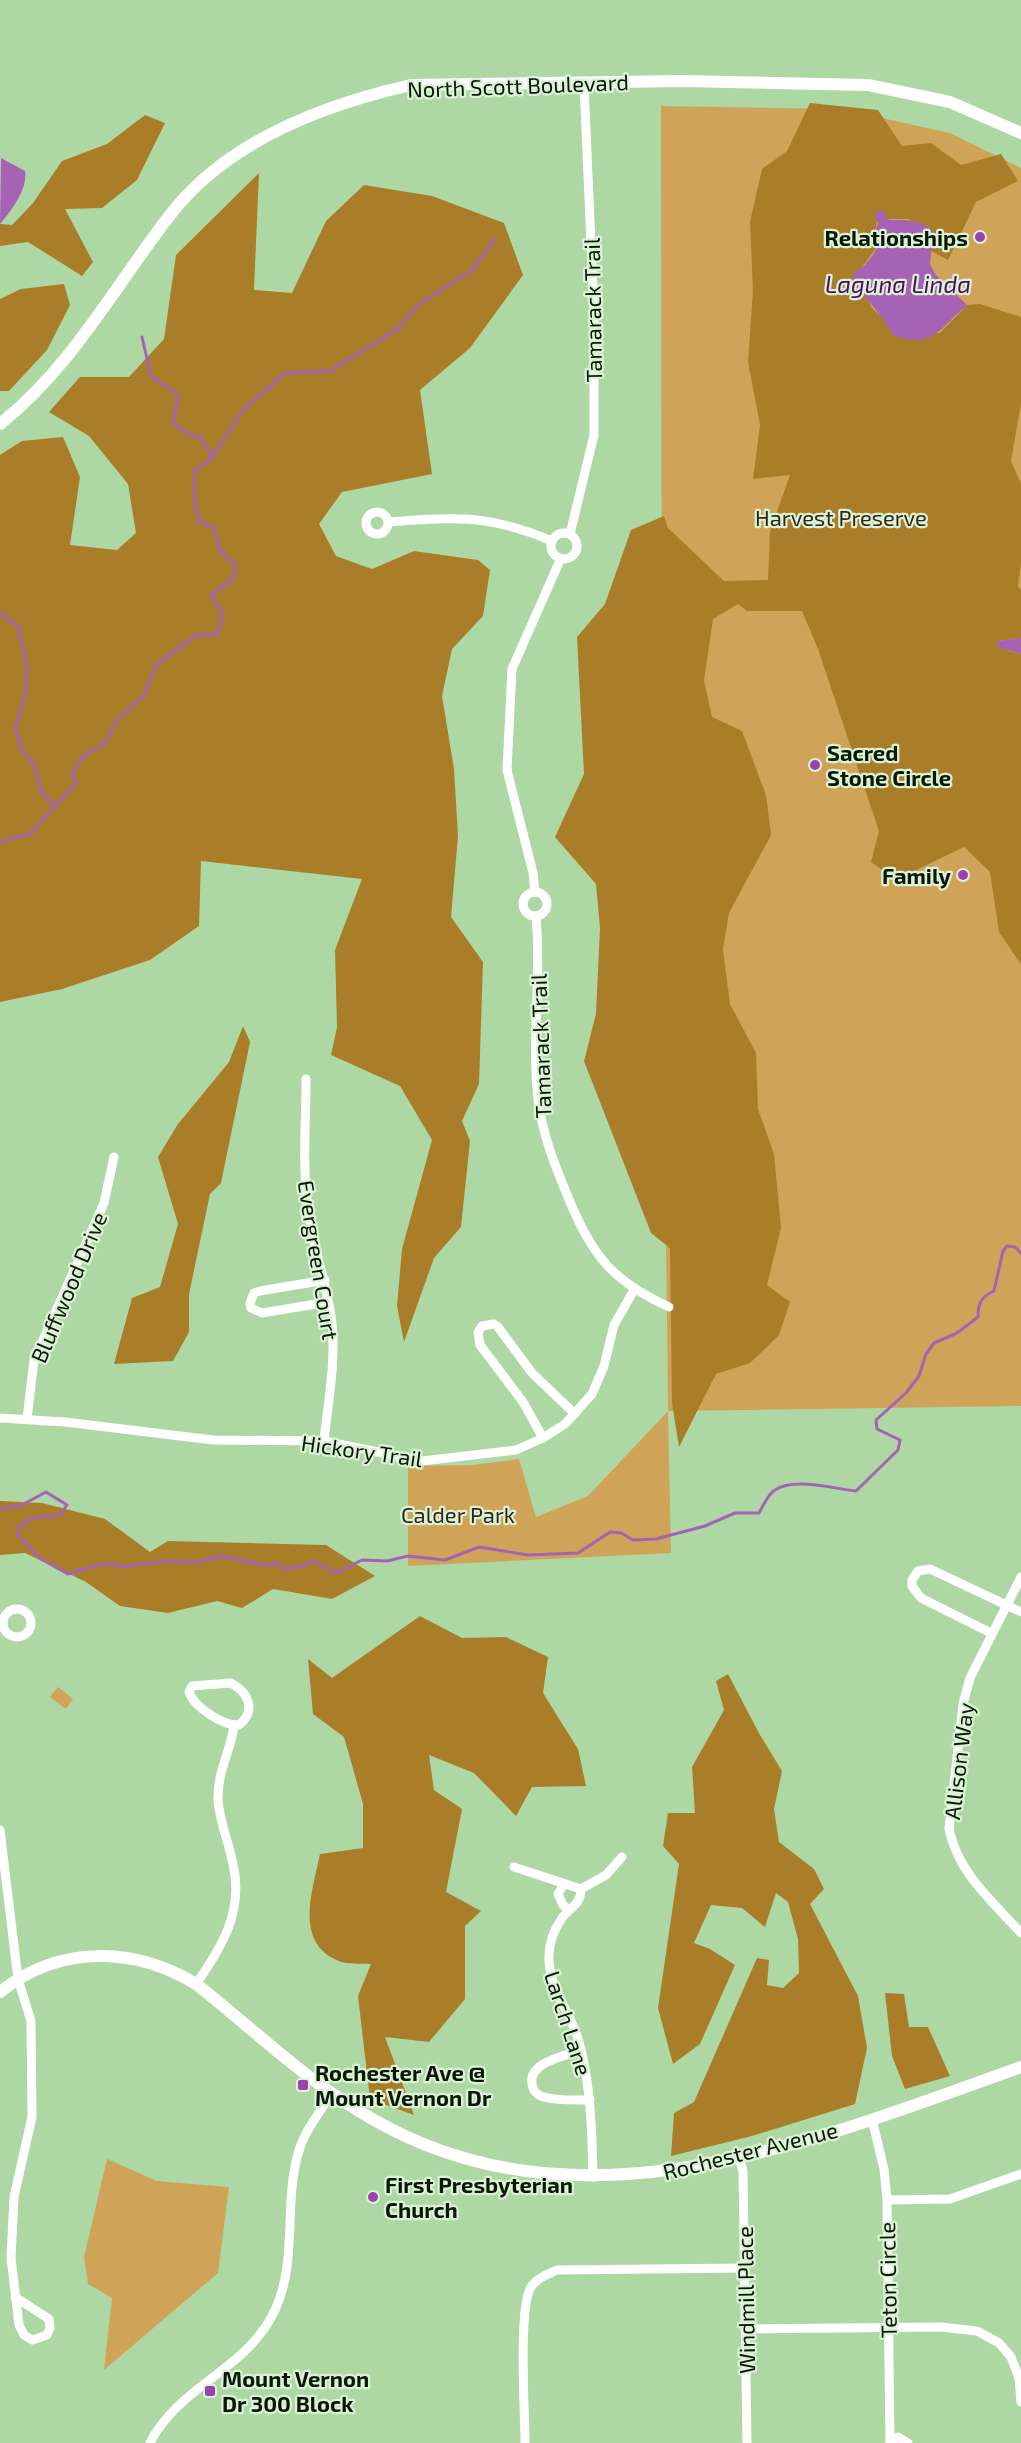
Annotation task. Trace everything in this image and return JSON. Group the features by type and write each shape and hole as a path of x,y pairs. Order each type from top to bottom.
{"main road":[{"name":"North Scott Boulevard","path":"0,424 45,382 68,355 171,213 208,176 270,135 338,104 411,85 684,81 868,85 950,102 1021,133"},
{"name":"Rochester Avenue","path":"0,1992 18,1979 64,1960 113,1955 154,1963 196,1984 282,2057 331,2094 408,2137 469,2159 533,2173 593,2177 658,2173 739,2157 872,2119 1021,2067"}],"street":[{"name":"Tamarack Trail","path":"570,534 594,435 594,313 584,84"},
{"path":"389,522 465,517 520,528 552,541"},
{"path":"570,534 576,540 577,548 569,558 561,558 552,550 552,541 557,535 570,534"},
{"name":"Tamarack Trail","path":"535,892 533,873 507,770 512,669 561,558"},
{"name":"Tamarack Trail","path":"535,892 526,897 524,903 527,912 536,916"},
{"name":"Tamarack Trail","path":"535,892 542,895 547,902 545,910 536,916"},
{"name":"Tamarack Trail","path":"536,916 537,1077 544,1132 587,1240 614,1274 634,1290 669,1307"},
{"name":"Evergreen Court","path":"306,1079 305,1177 308,1208 325,1280 333,1346 324,1441"},
{"name":"Bluffwood Drive","path":"27,1419 34,1360 104,1203 114,1157"},
{"path":"325,1280 260,1291 254,1293 250,1303 256,1312 262,1313 328,1302"},
{"name":"Hickory Trail","path":"0,1418 213,1440 324,1441 422,1461 516,1450 543,1438 575,1414 592,1394 599,1380 614,1325 634,1290"},
{"path":"543,1438 523,1402 480,1345 478,1332 482,1326 494,1324 532,1373 575,1414"},
{"path":"991,1633 921,1598 912,1586 914,1576 923,1569 930,1569 1021,1612"},
{"name":"Allison Way","path":"1021,1576 970,1678 963,1704 950,1829 953,1847 970,1877 1021,1933"},
{"path":"196,1984 226,1938 235,1908 235,1876 221,1822 218,1794 221,1769 234,1725 245,1720 249,1700 239,1688 224,1682 192,1686 189,1692 197,1704 223,1721 234,1725"},
{"path":"0,1830 18,1979 31,2021 33,2084 32,2117 16,2183 11,2226 11,2258 15,2297 24,2335 32,2340 47,2336 50,2328 49,2319 15,2297"},
{"path":"514,1867 581,1889 606,1875 622,1857"},
{"path":"564,1884 558,1894 563,1905 570,1910"},
{"name":"Larch Lane","path":"581,1889 580,1901 563,1916 551,1938 549,1962 551,1974 572,2022 581,2050 590,2100 593,2177"},
{"path":"581,2050 541,2066 532,2076 531,2083 533,2089 542,2097 590,2100"},
{"path":"150,2443 173,2410 242,2355 272,2316 288,2270 298,2153 311,2124 331,2094"},
{"name":"Teton Circle","path":"872,2119 884,2169 886,2200 890,2443"},
{"name":"Windmill Place","path":"739,2157 743,2171 747,2443"},
{"path":"886,2200 950,2199 1021,2174"},
{"path":"525,2443 524,2309 532,2285 538,2280 557,2270 744,2268"},
{"path":"745,2329 963,2328 991,2337 1006,2349 1015,2364 1021,2402"},
{"name":"Teton Circle","path":"890,2443 898,2437 908,2443"}],"green space":[{"path":"810,103 878,110 902,146 931,143 961,165 1001,154 1018,181 976,202 948,260 931,251 933,231 908,219 878,219 873,238 876,248 860,270 871,307 885,320 894,336 940,333 967,305 980,304 1021,317 1021,404 1011,461 1021,484 1021,563 1018,586 1021,590 1021,638 998,641 1009,651 1021,654 1021,964 999,932 990,872 964,847 896,880 871,862 879,831 818,649 802,611 747,611 738,604 713,619 704,680 712,717 742,731 766,795 771,835 729,913 723,949 730,1004 756,1053 758,1109 774,1154 781,1228 767,1285 790,1302 779,1335 750,1363 716,1374 679,1447 672,1403 670,1248 651,1233 584,1061 596,1014 600,928 596,884 555,837 584,774 577,637 605,604 631,530 664,516 668,528 724,581 768,580 770,531 790,475 753,479 760,425 748,362 753,291 750,222 762,169 787,151"},
{"name":"Harvest Preserve","path":"661,106 841,109 950,133 1021,168 1021,1406 668,1411 662,867"},
{"path":"145,115 165,123 137,180 102,208 65,209 93,262 82,276 28,242 0,246 0,224 12,225 33,203 62,161 107,144"},
{"path":"259,173 254,290 292,293 326,221 364,185 432,196 504,223 523,275 470,348 420,390 432,474 342,492 319,524 336,556 372,569 414,551 478,560 490,570 483,616 452,649 442,696 454,769 458,836 451,917 483,962 479,1084 462,1121 470,1141 461,1227 434,1258 404,1342 397,1306 402,1249 432,1140 400,1086 331,1055 337,1027 335,950 362,879 201,861 199,926 150,960 62,989 0,1002 0,455 22,441 63,437 80,477 70,545 117,550 136,533 128,484 89,436 49,412 80,377 129,377 164,339 176,255"},
{"path":"64,284 70,305 47,350 9,391 0,391 0,299 21,289"},
{"path":"243,1026 250,1042 221,1183 210,1194 189,1294 189,1332 173,1361 114,1364 132,1298 160,1287 178,1224 158,1157 178,1124 229,1062"},
{"name":"Calder Park","path":"668,1411 671,1553 408,1566 408,1466 472,1465 519,1459 536,1517 588,1496"},
{"path":"0,1501 42,1503 105,1519 150,1552 168,1541 326,1545 375,1576 332,1599 273,1589 242,1608 217,1601 168,1613 120,1606 86,1582 25,1553 0,1555"},
{"path":"420,1616 462,1638 506,1637 548,1657 543,1693 578,1749 586,1786 532,1787 516,1816 474,1773 429,1755 434,1790 462,1809 446,1892 481,1911 465,1926 465,1999 429,2042 385,2037 414,2115 370,2099 358,1996 371,1964 343,1962 325,1953 316,1942 311,1928 311,1898 320,1854 363,1848 363,1804 344,1737 313,1714 308,1659 332,1678"},
{"path":"728,1674 782,1771 774,1809 779,1842 814,1869 824,1889 810,1904 858,1996 867,2048 855,2104 752,2136 671,2156 674,2113 694,2102 757,1958 769,1960 767,1985 783,1988 799,1973 798,1939 788,1902 776,1893 765,1927 742,1908 711,1905 694,1943 710,1949 735,1965 700,2044 673,2064 658,2008 679,1864 663,1846 668,1813 695,1813 692,1767 724,1710 716,1681"},
{"path":"58,1687 73,1699 66,1709 50,1697"},
{"path":"885,1993 904,1994 909,2027 928,2027 950,2076 905,2089 892,2056"},
{"path":"107,2159 157,2181 229,2187 218,2273 104,2370 112,2298 88,2284 84,2257"}],"water":[{"path":"1,158 25,171 25,178 18,199 0,224"},
{"name":"Laguna Linda","path":"878,210 882,210 889,220 918,222 933,231 930,264 935,274 967,305 928,338 919,340 894,336 853,280 854,272 870,259 876,249 872,238 878,224 875,215"},
{"path":"1021,638 1021,654 997,647 998,641"}],"waterway":[{"path":"213,456 243,410 285,373 330,371 397,329 418,305 471,271 495,239"},
{"path":"0,842 31,833 76,783 72,772 86,754 104,744 117,720 144,695 157,664 197,635 216,635 223,616 211,595 234,578 235,564 220,551 214,527 200,522 194,500 195,471 213,457 200,437 189,435 173,423 178,395 151,376 142,337"},
{"path":"0,613 18,626 27,664 25,696 15,728 22,751 35,766 41,791 55,806"},
{"path":"0,1508 20,1506 46,1492 67,1505 60,1515 28,1520 23,1523 17,1534 41,1559 68,1574 97,1565 113,1564 122,1567 163,1561 199,1562 221,1556 270,1566 278,1563 284,1569 303,1566 314,1561 336,1573 362,1560 387,1561 408,1556 445,1560 479,1547 528,1555 578,1553 610,1532 621,1533 633,1540 656,1539 705,1526 735,1513 759,1513 770,1494 783,1486 803,1484 856,1491 898,1450 900,1440 877,1429 876,1420 906,1393 919,1376 926,1354 934,1343 957,1333 978,1317 981,1301 994,1291 1003,1251 1007,1246 1015,1247 1021,1253"}],"place":[{"name":"Relationships","path":"980,237"},
{"name":"Sacred Stone Circle","path":"815,765"},
{"name":"Family","path":"963,875"},
{"name":"Rochester Ave @ Mount Vernon Dr","path":"303,2085"},
{"name":"First Presbyterian Church","path":"373,2197"},
{"name":"Mount Vernon Dr 300 Block","path":"210,2391"}]}
